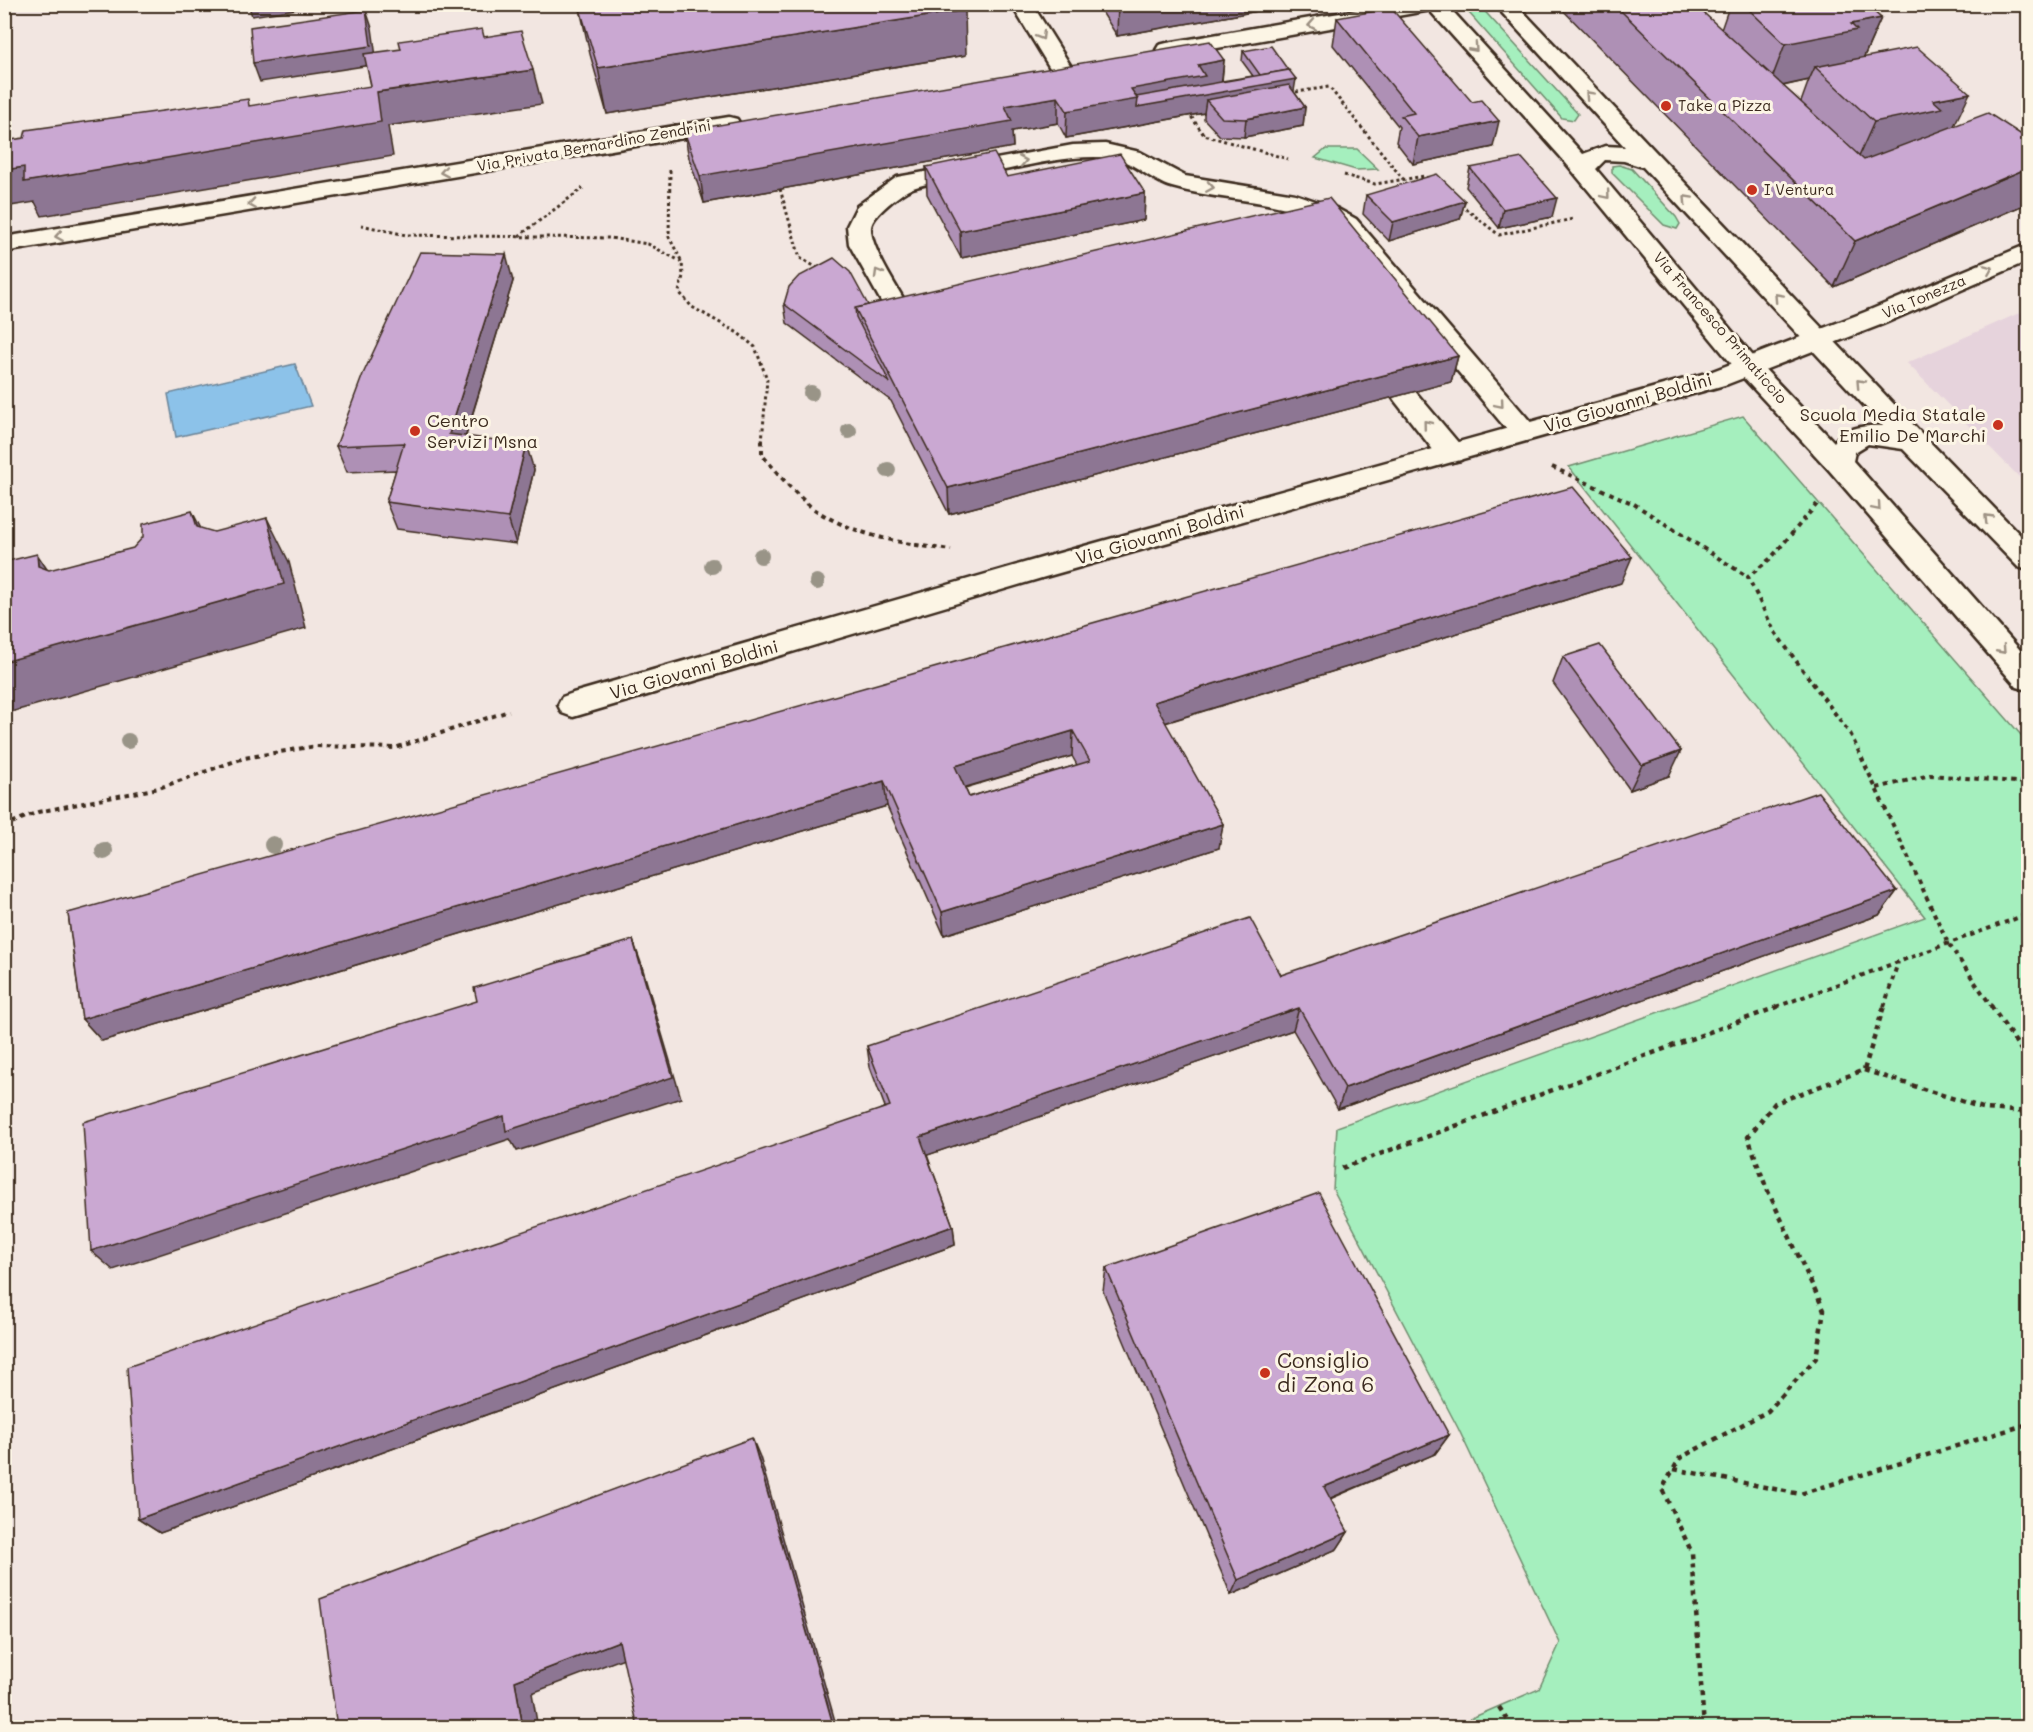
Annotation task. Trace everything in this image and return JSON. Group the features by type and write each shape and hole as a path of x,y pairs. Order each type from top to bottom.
{"street":[{"path":"1022,4 1051,70 1084,64"},
{"path":"1143,54 1433,4"},
{"name":"Via Francesco Primaticcio","path":"1433,4 1584,170 1749,368 1839,463 2028,679"},
{"path":"1504,4 1913,442 2028,560"},
{"path":"1548,130 1567,135 1587,136 1597,134 1612,119"},
{"name":"Via Privata Bernardino Zendrini","path":"4,245 753,120"},
{"path":"906,324 861,244 859,226 866,211 905,182 1073,152 1100,150 1129,154 1178,182 1292,199 1327,210 1347,224 1369,265 1432,342 1524,432"},
{"path":"1584,170 1588,162 1597,155 1608,152 1622,153 1652,162"},
{"name":"Via Tonezza","path":"1749,368 2028,252"},
{"name":"Via Giovanni Boldini","path":"573,705 1045,567 1749,368"},
{"path":"1404,395 1451,453"},
{"path":"1839,463 1840,450 1848,441 1866,435 1887,434 1913,442"}],"path":[{"path":"1290,93 1329,87 1404,179"},
{"path":"1188,111 1204,135 1295,161"},
{"path":"670,161 669,237 682,262 683,276 679,292 692,307 738,333 755,346 767,378 762,455 788,484 818,510 874,536 934,549 958,551"},
{"path":"1341,174 1375,184 1425,176 1435,184"},
{"path":"519,236 589,183"},
{"path":"1453,198 1499,235 1558,223"},
{"path":"351,222 406,234 610,238 648,244 682,262"},
{"path":"1552,467 1634,504 1748,577 1774,631 1851,735 1948,943 2028,1060"},
{"path":"1748,577 1771,558 1825,496"},
{"path":"4,826 38,812 159,788 244,758 316,746 395,748 509,711"},
{"path":"1877,788 1929,775 2028,783"},
{"path":"1342,1168 2028,914"},
{"path":"1864,1070 1898,962"},
{"path":"1704,1728 1692,1553 1662,1489 1680,1458 1767,1411 1816,1358 1824,1310 1766,1187 1748,1137 1775,1103 1864,1070 1986,1108 2028,1112"},
{"path":"1674,1469 1800,1494 2028,1424"},
{"path":"1499,1707 1513,1728"}],"shaded area":[{"name":"Scuola Media Statale Emilio De Marchi","path":"2028,309 2028,486 1907,363"}],"green space":[{"path":"1462,5 1479,5 1578,114 1574,120 1562,118"},
{"path":"1326,149 1357,149 1378,169 1356,170 1315,158"},
{"path":"1619,165 1632,169 1676,217 1680,224 1677,229 1664,225 1612,173 1612,166"},
{"path":"1743,416 2028,743 2028,1727 1451,1727 1539,1689 1560,1643 1458,1428 1333,1189 1337,1127 1925,917 1569,467"}],"water":[{"path":"295,364 311,406 176,437 168,394"}],"building":[{"path":"611,4 962,4 965,10 598,68 580,9"},
{"path":"1614,4 1694,4 1864,160 1988,113 2028,139 2028,168 1855,241"},
{"path":"1743,4 1865,4 1881,18 1851,24 1857,30 1785,44"},
{"path":"1391,8 1472,102 1481,100 1499,121 1418,137 1401,116 1414,113 1337,18"},
{"path":"366,10 371,46 253,63 250,27"},
{"path":"482,29 484,37 521,31 533,70 377,92 381,122 24,182 24,167 4,170 4,141 24,138 26,130 248,99 249,106 371,86 364,54 401,49 399,41"},
{"path":"1210,41 1224,60 1198,65 1205,76 1131,89 1138,99 1067,111 1058,97 1005,106 1012,121 700,176 684,131"},
{"path":"1271,46 1288,70 1260,75 1243,51"},
{"path":"1917,47 1970,93 1933,100 1942,108 1874,122 1815,67"},
{"path":"1289,70 1296,79 1137,107 1136,97"},
{"path":"1289,85 1305,107 1246,119 1222,118 1206,100"},
{"path":"994,153 1007,177 1120,154 1145,193 960,231 926,167"},
{"path":"1522,158 1557,198 1503,209 1470,168"},
{"path":"1437,174 1465,201 1393,222 1366,195"},
{"path":"1329,198 1458,356 948,488 855,308"},
{"name":"Centro Servizi Msna","path":"420,252 506,254 449,434 526,444 508,518 386,502 404,443 336,446 363,374"},
{"path":"834,258 850,272 868,305 855,308 856,317 890,383 784,304 789,287 798,277"},
{"path":"1573,487 1632,557 1154,702 1223,824 942,912 884,781 82,1019 68,913","holes":["1073,731 1090,761 969,797 955,766"]},
{"path":"192,511 197,527 214,532 267,518 284,584 4,662 4,562 37,554 38,566 49,570 133,548 143,537 143,524"},
{"path":"1600,645 1681,751 1642,765 1563,657"},
{"path":"1818,792 1897,891 1345,1088 1299,1008 920,1137 953,1226 138,1519 127,1367 890,1106 867,1046 1250,918 1281,975"},
{"path":"633,940 673,1077 506,1131 504,1116 91,1251 83,1122 477,1001 474,988"},
{"name":"Consiglio di Zona 6","path":"1319,1193 1449,1435 1324,1487 1348,1532 1238,1580 1106,1268"},
{"path":"752,1438 834,1728 638,1728 619,1641 515,1681 523,1728 337,1728 320,1599"}],"place":[{"name":"Take a Pizza","path":"1666,106"},
{"name":"I Ventura","path":"1752,190"},
{"name":"Scuola Media Statale Emilio De Marchi","path":"1998,425"},
{"name":"Centro Servizi Msna","path":"415,431"},
{"name":"Consiglio di Zona 6","path":"1265,1373"}]}
